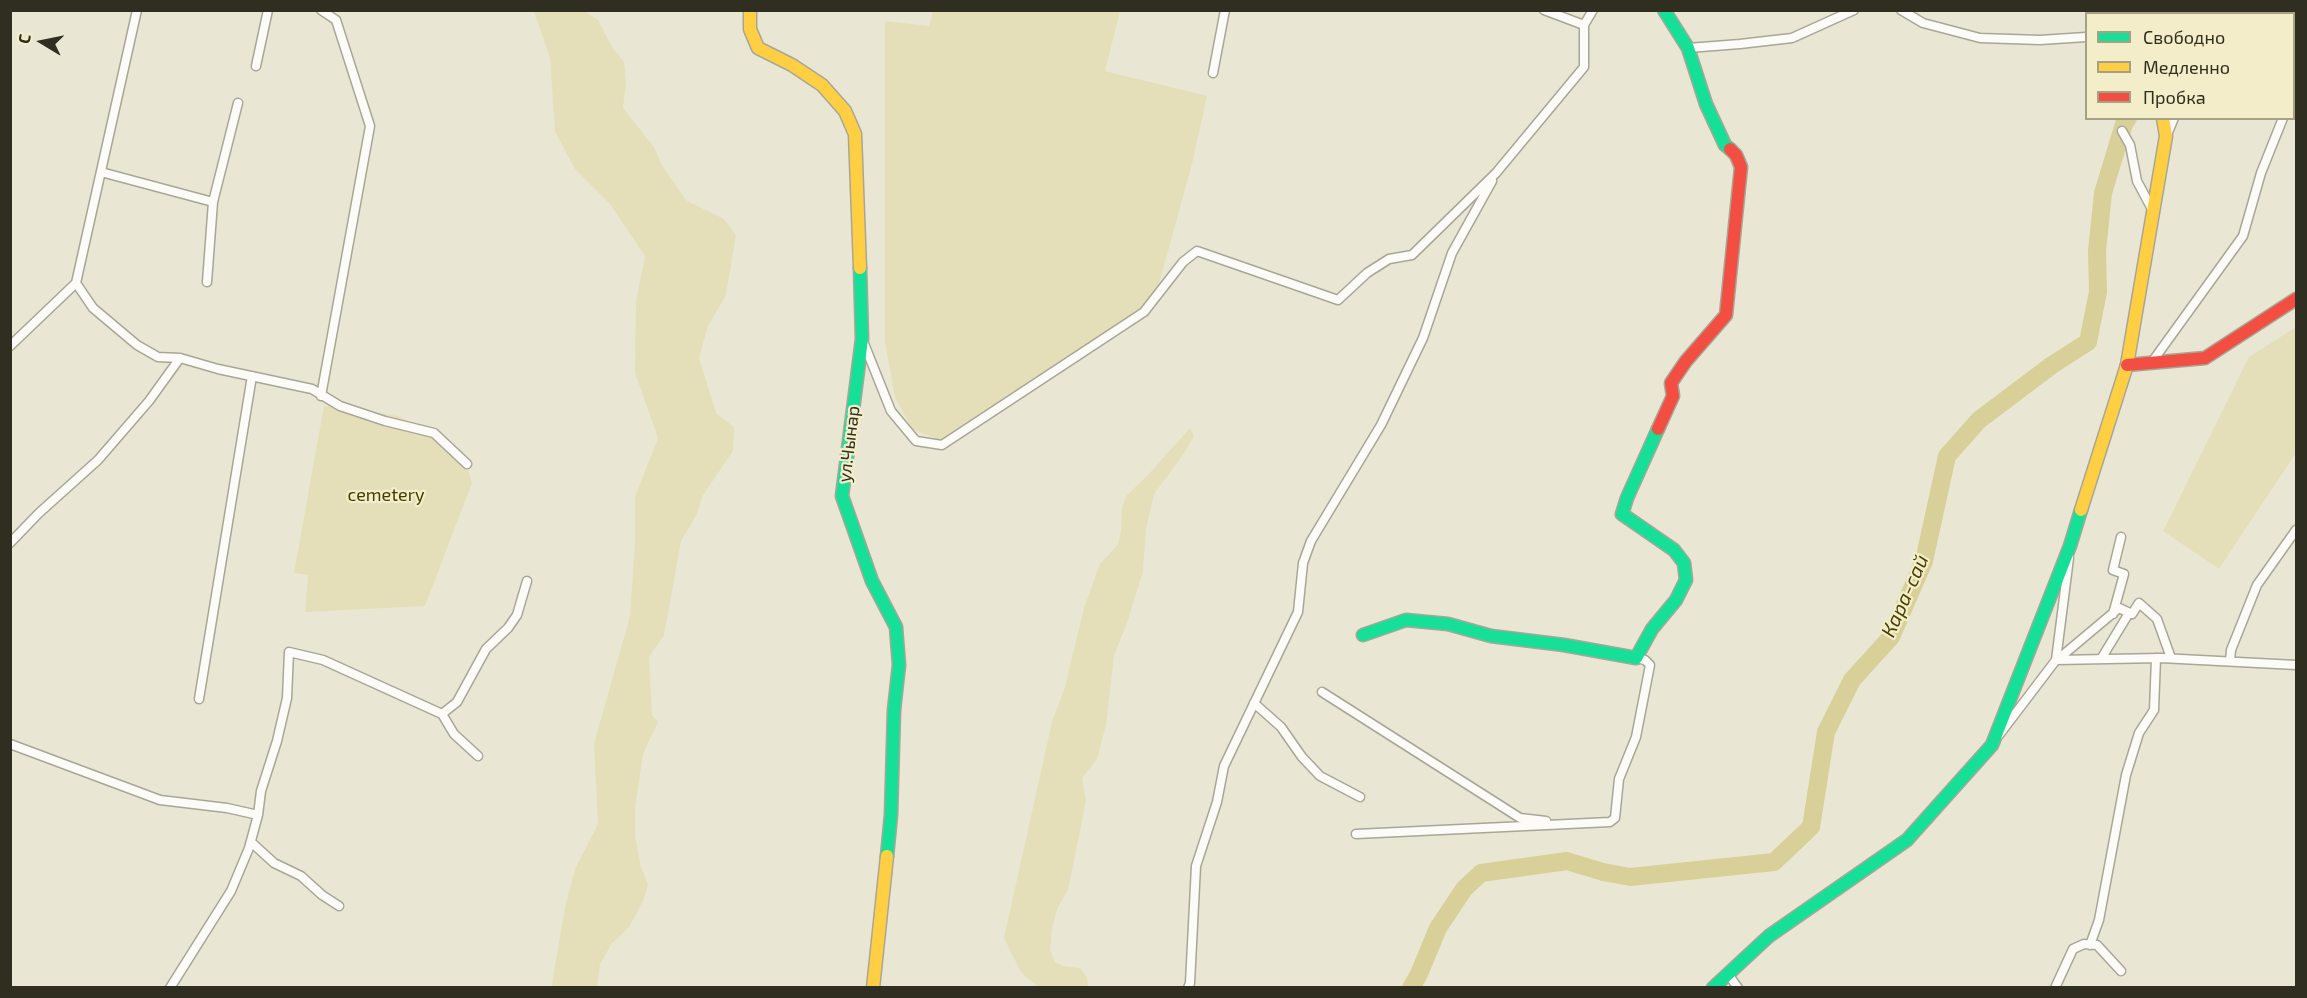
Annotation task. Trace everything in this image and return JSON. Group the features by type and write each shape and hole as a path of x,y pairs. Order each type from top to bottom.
{"street":[{"path":"10,346 76,283 137,10"},
{"path":"256,66 268,10"},
{"path":"321,10 336,20 370,126 321,396"},
{"name":"ул.Чынар","path":"750,10 750,29 758,48 792,65 822,85 845,111 855,134 862,339 842,496 872,581 896,627 899,665 894,710 891,814 873,987"},
{"path":"1212,74 1225,10"},
{"path":"1544,10 1584,25"},
{"path":"862,339 891,411 916,441 942,446 1144,312 1183,262 1197,251 1338,300 1367,273 1389,259 1412,255 1496,172 1584,67 1584,25 1593,10"},
{"path":"1636,658 1652,629 1676,600 1686,579 1684,563 1674,550 1622,514 1636,476 1673,396 1671,383 1686,361 1725,315 1741,167 1736,155 1725,145 1706,104 1688,48 1664,10"},
{"path":"1688,48 1792,38 1854,10"},
{"path":"1901,10 1923,23 1980,38 2040,40 2085,37"},
{"path":"207,282 213,202 238,103"},
{"path":"2163,120 2166,135"},
{"path":"1992,745 2070,546 2127,365 2166,135 2173,120"},
{"path":"2152,362 2243,236 2261,173 2282,120"},
{"path":"2122,131 2130,145 2137,181 2153,212"},
{"path":"101,171 213,202"},
{"path":"1188,987 1196,866 1217,802 1224,766 1298,612 1303,563 1311,541 1380,425 1424,338 1452,253 1496,172"},
{"path":"76,283 93,308 137,345 158,357 180,358 312,389 340,406 385,421 434,433 467,464"},
{"path":"2127,365 2205,358 2296,299"},
{"path":"10,543 39,513 98,460 149,401 180,358"},
{"path":"199,699 252,376"},
{"path":"2230,661 2231,650 2257,585 2296,530"},
{"path":"2113,614 2124,574 2113,570 2121,537"},
{"path":"2056,660 2070,546"},
{"path":"442,714 458,702 486,649 518,615 527,581"},
{"path":"2101,659 2129,613 2132,614 2139,603 2157,619 2171,658"},
{"path":"1713,987 1769,936 1907,840 1992,745 2056,660 2119,608 2129,613"},
{"path":"1356,834 1610,822 1615,818 1619,780 1636,737 1650,665 1645,660 1636,658 1564,645 1491,636 1448,624 1406,620 1363,635"},
{"path":"170,987 231,891 251,842 261,790 277,741 287,698 289,652 323,660 442,714 454,734 478,756"},
{"path":"2090,945 2099,920 2126,775 2139,733 2154,710 2156,658"},
{"path":"2056,660 2171,658 2296,665"},
{"path":"1322,692 1520,818 1570,823 1610,822"},
{"path":"1254,703 1281,727 1302,758 1320,776 1360,797"},
{"path":"10,744 160,800 228,808 258,815"},
{"path":"251,842 274,863 301,876 322,895 339,906"},
{"path":"2055,987 2073,950 2084,944 2097,945 2121,971"},
{"path":"1728,974 1738,987"}],"green space":[{"path":"933,10 1120,11 1105,71 1207,96 1192,164 1154,302 1045,377 940,440 912,429 895,397 885,342 885,21 929,26"},
{"path":"534,11 584,11 598,20 612,47 624,62 626,83 623,108 654,147 663,167 687,201 724,219 736,235 726,295 708,326 699,358 716,413 734,427 733,451 703,495 696,516 681,541 664,635 649,657 652,715 658,722 643,754 635,809 635,836 641,867 648,885 644,899 629,927 612,943 600,964 597,987 552,987 566,903 576,867 598,824 594,744 630,616 635,542 635,497 658,438 635,373 636,301 645,256 610,204 575,169 555,132 550,58"},
{"path":"2296,327 2296,453 2219,569 2163,531 2249,357"},
{"name":"cemetery","path":"324,406 398,416 462,451 472,483 425,606 305,612 308,575 294,573"},
{"path":"1190,428 1194,436 1154,494 1146,529 1143,571 1127,623 1114,655 1106,725 1097,759 1082,778 1086,801 1068,890 1057,909 1052,930 1050,950 1055,962 1063,966 1080,968 1087,977 1088,987 1038,987 1021,972 1004,938 1052,722 1065,687 1084,608 1100,564 1118,544 1122,508 1126,496"}],"waterway":[{"name":"Кара-сай","path":"1411,988 1438,928 1464,889 1481,873 1567,861 1603,872 1630,877 1774,862 1811,827 1826,732 1852,680 1891,637 1924,561 1947,456 1979,420 2052,365 2088,342 2098,292 2097,251 2103,193 2127,120"}],"traffic: fast":[{"path":"1664,10 1688,48 1706,104 1725,145 1730,149"},
{"path":"860,268 862,339 842,496 872,581 896,627 899,665 894,710 891,815 887,856"},
{"path":"1363,635 1406,620 1448,624 1491,636 1564,645 1636,658 1652,629 1676,600 1686,580 1684,563 1674,550 1622,514 1658,429"},
{"path":"1713,988 1769,936 1907,840 1992,745 2070,546 2081,510"}],"traffic: slow":[{"path":"750,10 750,29 758,48 792,65 822,85 845,111 855,134 860,268"},
{"path":"2081,510 2127,365 2166,136 2163,120"},
{"path":"873,988 887,856"}],"traffic: jam":[{"path":"1658,429 1673,396 1671,383 1686,361 1726,315 1741,167 1736,155 1730,149"},
{"path":"2127,365 2205,358 2296,299"}]}
